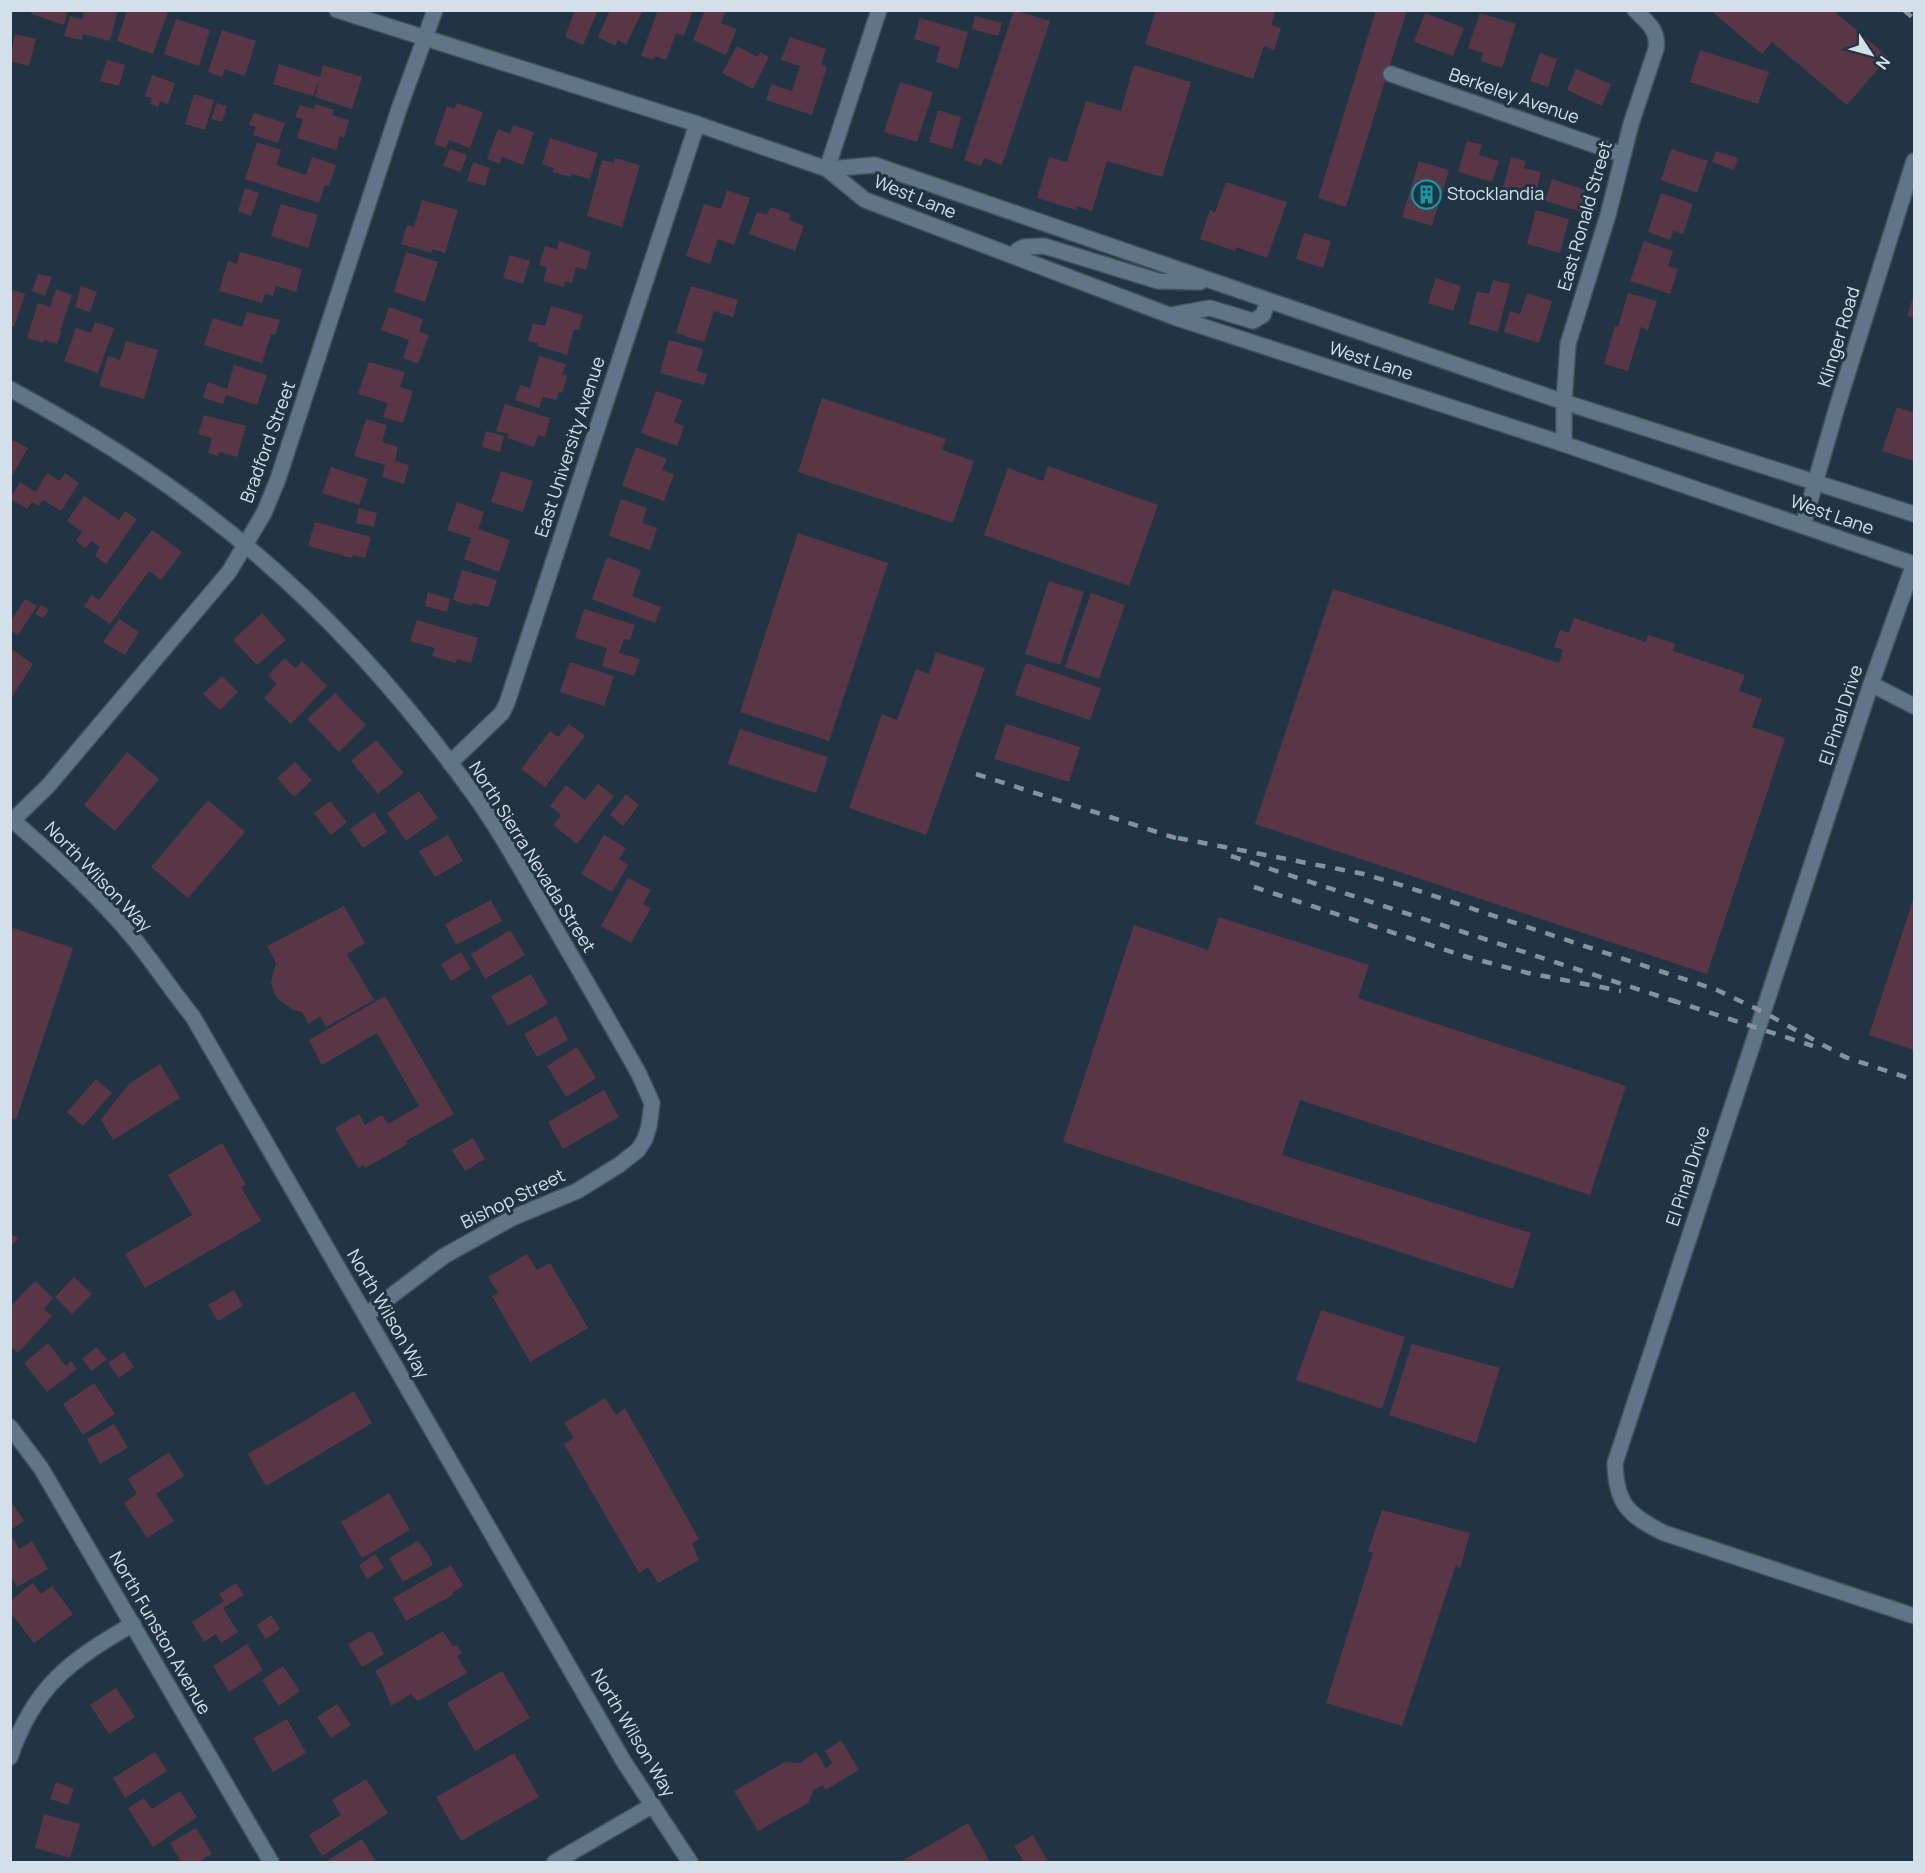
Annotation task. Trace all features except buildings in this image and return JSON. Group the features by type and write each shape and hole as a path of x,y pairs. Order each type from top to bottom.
{"street":[{"name":"West Lane","path":"337,10 697,124 827,169 865,200 1170,315 1564,444 1914,564"},
{"name":"Bradford Street","path":"11,820 62,770 229,572 264,513 278,478 399,109 435,10"},
{"path":"827,169 879,10"},
{"name":"East Ronald Street","path":"1564,444 1568,344 1658,42 1652,26 1635,10"},
{"name":"Berkeley Avenue","path":"1391,74 1623,155"},
{"name":"East University Avenue","path":"450,763 502,713 507,703 697,124"},
{"name":"Klinger Road","path":"1803,525 1837,407 1914,160"},
{"name":"West Lane","path":"827,169 875,165 1564,402 1914,514"},
{"path":"1014,256 1024,247 1044,246 1158,281 1212,282"},
{"path":"1170,315 1210,308 1253,321 1263,315 1268,301"},
{"name":"North Sierra Nevada Street","path":"10,389 70,421 134,462 214,520 328,622 397,695 473,793 519,866 639,1074 652,1103"},
{"name":"El Pinal Drive","path":"1914,564 1871,684 1615,1463 1616,1484 1624,1504 1642,1522 1664,1533 1914,1616"},
{"path":"1871,684 1914,706"},
{"name":"North Wilson Way","path":"11,820 54,855 109,911 135,940 193,1017 624,1762 690,1863"},
{"name":"Bishop Street","path":"366,1315 444,1256 512,1218 577,1191 619,1165 638,1150 645,1138 650,1126 652,1103"},
{"name":"North Funston Avenue","path":"10,1427 41,1468 271,1863"},
{"path":"10,1757 34,1705 48,1686 64,1669 96,1645 133,1624"},
{"path":"555,1863 653,1805"}],"railway":[{"path":"1904,10 1914,19"},
{"path":"976,774 1185,841"},
{"path":"1178,838 1364,874 1404,886 1717,990 1763,1012 1845,1057 1914,1080"},
{"path":"1231,856 1677,1002"},
{"path":"1254,887 1467,957 1528,973 1621,991"},
{"path":"1671,1000 1813,1046"}],"place":[{"name":"Stocklandia","path":"1426,194"}]}
